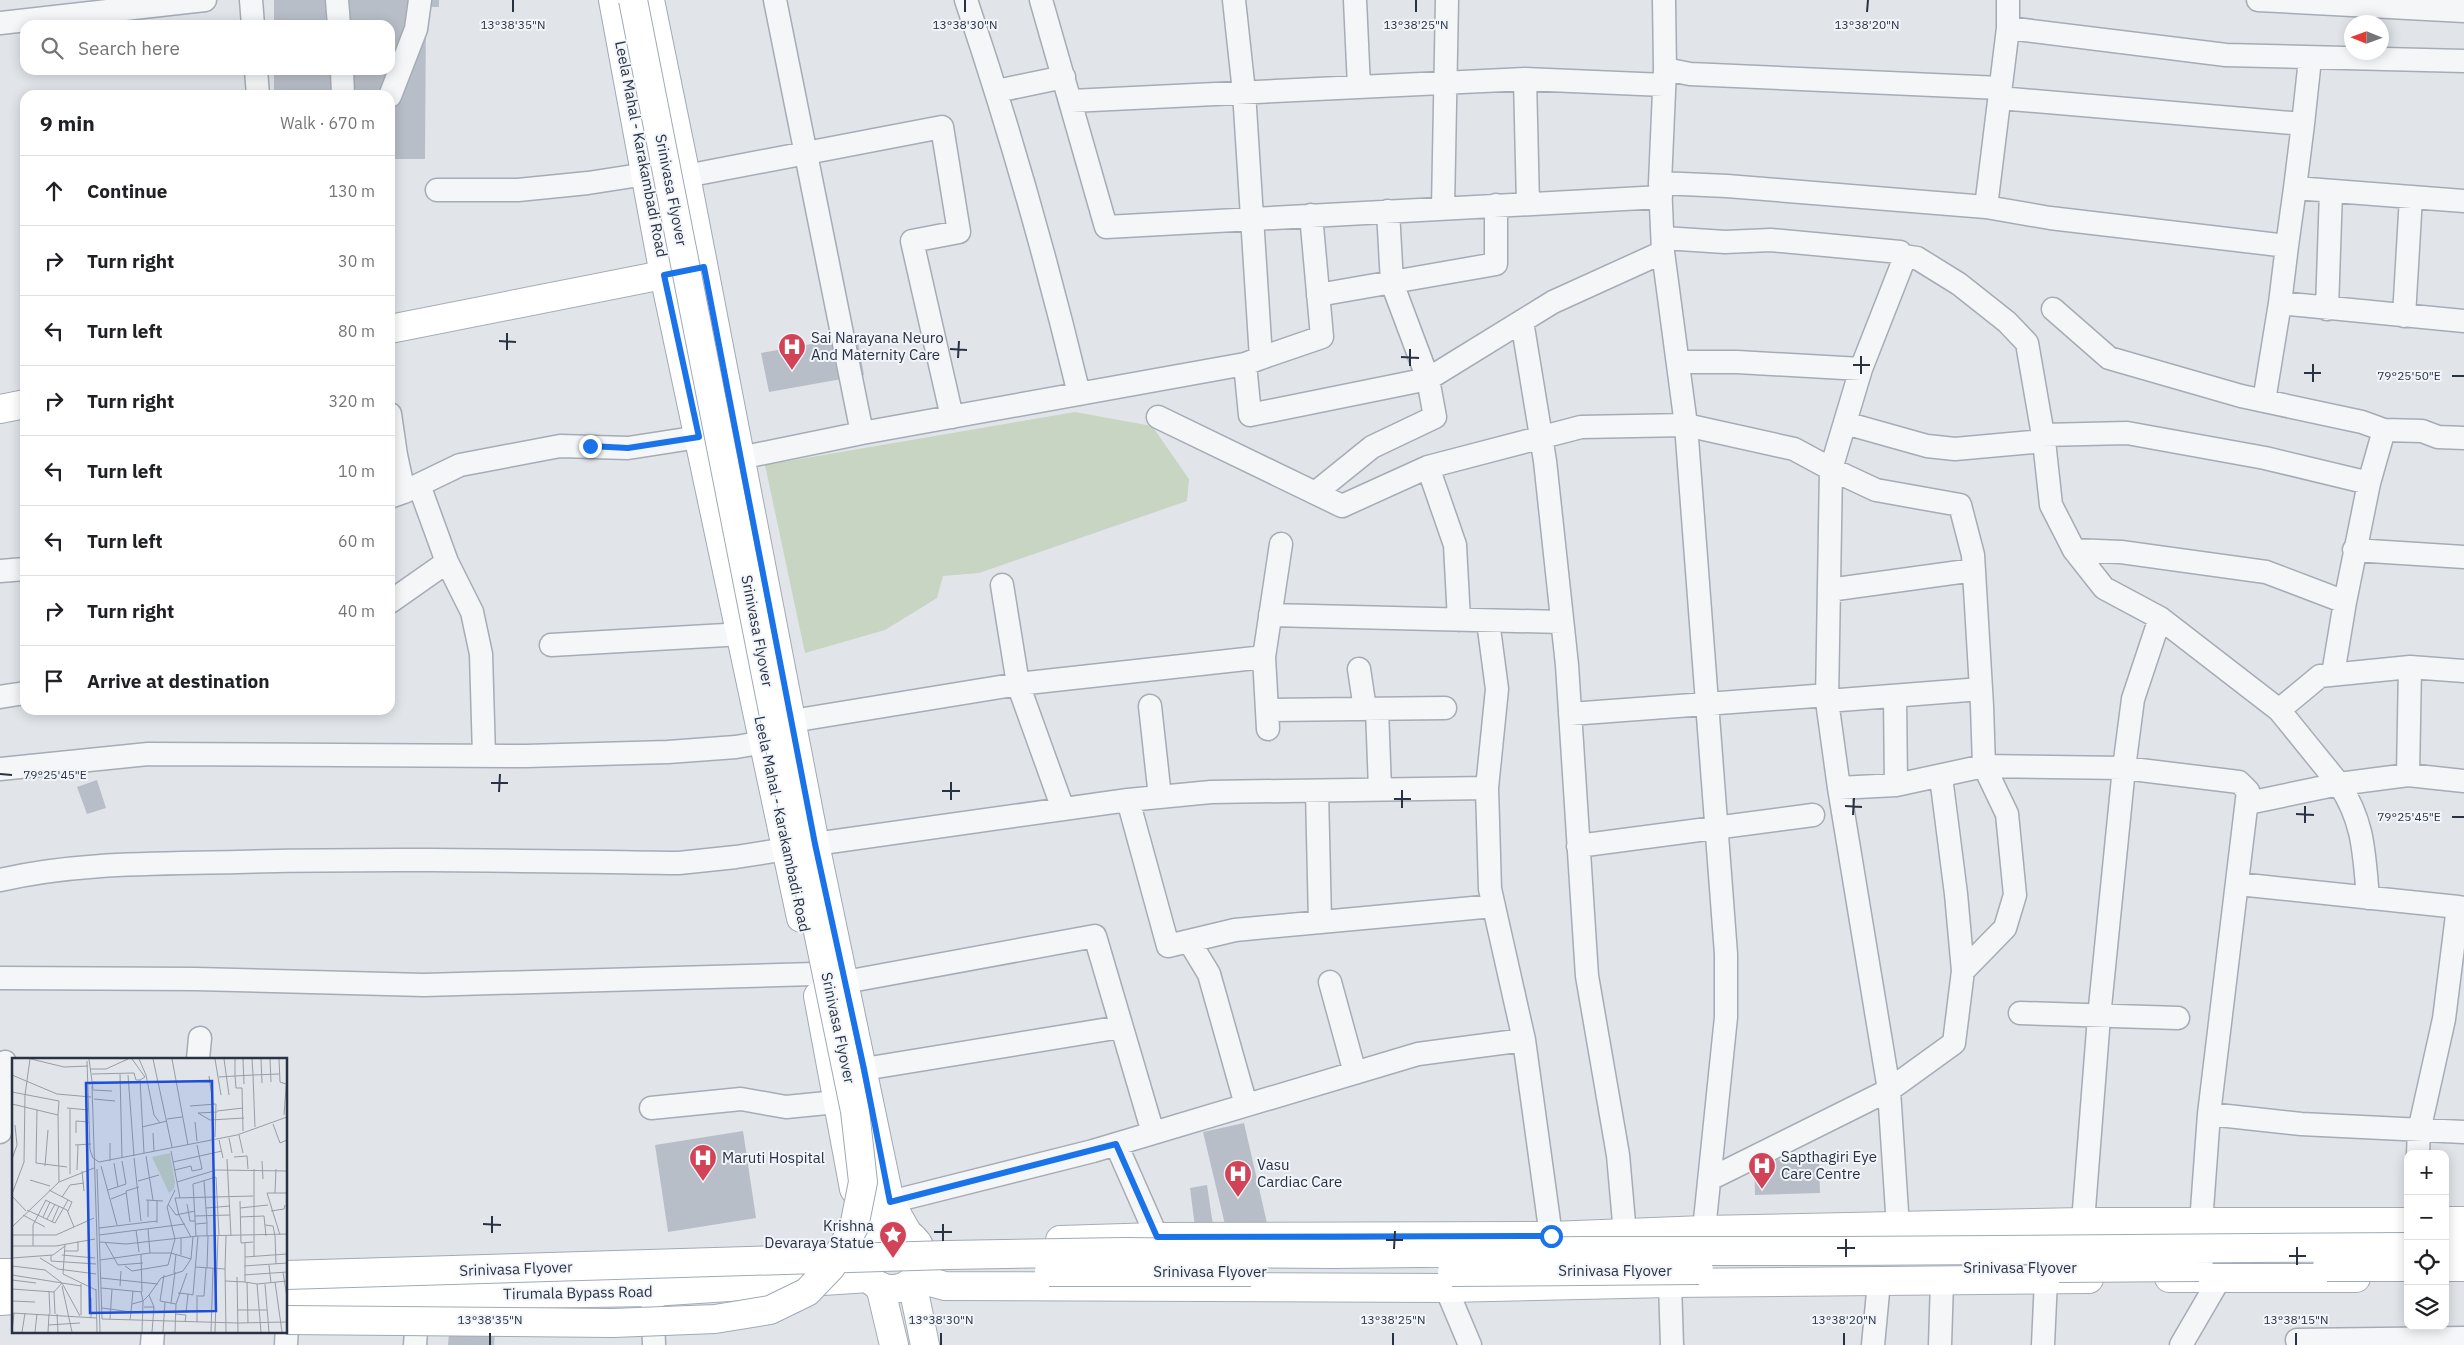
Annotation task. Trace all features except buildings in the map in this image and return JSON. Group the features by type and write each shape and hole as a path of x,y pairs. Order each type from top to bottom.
{"main road":[{"name":"Leela Mahal - Karakambadi Road","path":"613,0 664,275 743,634 764,742 814,974 854,1189 893,1238"},
{"name":"Srinivasa Flyover","path":"288,1296 613,1323 724,1317 770,1310 808,1292 831,1267 854,1227 863,1182 855,1111 780,752 632,0"},
{"name":"Leela Mahal - Karakambadi Road","path":"650,0 704,267 815,844 864,1069 890,1202 893,1238"},
{"path":"395,328 704,267"},
{"path":"0,409 20,405"},
{"path":"2449,1221 2464,1221"},
{"path":"288,1265 608,1258 893,1238 1551,1236 1704,1230 2083,1222 2404,1222"},
{"path":"893,1238 922,1262 914,1280 925,1345"},
{"path":"893,1238 863,1258 866,1272 875,1282 892,1290 914,1280 945,1286 1446,1288 1942,1280 2404,1278"},
{"path":"2449,1247 2464,1246"},
{"name":"Srinivasa Flyover","path":"288,1296 1096,1252 1334,1254 2404,1247"},
{"name":"Srinivasa Flyover","path":"288,1296 949,1271 1287,1272 2404,1267"},
{"path":"2449,1267 2464,1267"},
{"path":"2449,1279 2464,1279"},
{"name":"Tirumala Bypass Road","path":"288,1296 652,1292 875,1282"},
{"path":"875,1282 894,1345"}],"street":[{"path":"27,20 204,0"},
{"path":"251,0 253,20"},
{"path":"337,0 339,20"},
{"path":"392,90 416,29 420,0"},
{"path":"775,0 862,433"},
{"path":"966,0 996,91 1048,264 1079,394"},
{"path":"1041,0 1106,227 1528,204 1660,190 1727,186 1986,207 2050,218 2287,246"},
{"path":"1234,0 1244,92 1251,220 1253,361 1250,414 1428,379 1553,302 1664,245 1771,240 1900,252 1903,256 1917,258 1959,284 2007,322 2027,342 2044,438 2051,505 2074,550 2104,588 2160,618 2279,710 2339,784 2352,804 2359,825 2368,898"},
{"path":"1356,0 1359,87"},
{"path":"1443,208 1447,0"},
{"path":"1664,0 1664,77 1660,190 1664,245 1686,425 1726,954 1726,1017 1704,1230"},
{"path":"1986,207 2008,28 2008,0"},
{"path":"2258,0 2464,11"},
{"path":"0,23 20,21"},
{"path":"2008,28 2226,55 2464,61"},
{"path":"2264,401 2280,303 2310,58"},
{"path":"1071,101 1445,82 1664,77 1690,74 2000,93 2303,124"},
{"path":"256,75 258,90"},
{"path":"342,75 344,90"},
{"path":"996,91 1064,76"},
{"path":"1525,79 1528,204"},
{"path":"686,176 942,127 959,232 912,241 952,417"},
{"path":"437,190 518,190 588,183 646,174"},
{"path":"2295,188 2464,201"},
{"path":"2327,309 2332,192"},
{"path":"2404,316 2411,197"},
{"path":"1318,295 1496,264 1496,205"},
{"path":"1315,493 1372,447 1434,417 1428,379 1392,283 1388,211"},
{"path":"740,458 862,433 1253,361 1322,337 1311,215"},
{"path":"1898,1227 1889,1090 1839,788 1828,698 1830,470 1861,369 1903,262 1903,256"},
{"path":"2280,303 2464,321"},
{"path":"2053,309 2109,358 2241,396 2362,422 2384,430 2422,431 2438,437 2464,438"},
{"path":"1522,321 1541,437 1562,622 1587,976 1618,1155 1625,1234"},
{"path":"1679,362 1737,362 1861,369"},
{"path":"1158,417 1342,506 1428,467 1581,427 1686,425 1794,449 1830,470 1876,490 1960,505 1973,555 1982,689 1984,766 2007,814 2015,895 2005,928 1963,971"},
{"path":"1845,423 1927,446 1955,449 2044,438 2127,433 2265,458 2369,483"},
{"path":"2333,674 2354,550 2369,483 2384,430"},
{"path":"405,491 460,465 560,446 628,448 699,437"},
{"path":"395,448 405,491 447,562 472,612 481,654 484,756"},
{"path":"1428,467 1455,545 1459,620"},
{"path":"1281,544 1264,657 1268,719 1371,709 1445,708"},
{"path":"2074,550 2121,552 2266,572 2345,602"},
{"path":"2354,550 2464,557"},
{"path":"395,598 447,562"},
{"path":"0,571 20,569"},
{"path":"1829,590 1974,570"},
{"path":"1002,585 1018,684 1063,809"},
{"path":"1270,616 1562,622"},
{"path":"2083,1222 2099,1016 2124,768 2133,699 2160,618"},
{"path":"1488,620 1497,689 1487,788 1490,889 1524,1040 1551,1236"},
{"path":"551,645 743,634"},
{"path":"792,721 1018,684 1264,657"},
{"path":"2279,710 2320,676 2410,666 2464,671"},
{"path":"2408,775 2410,666"},
{"path":"1359,670 1371,709 1380,789"},
{"path":"1570,714 1706,704 1895,696 1982,689"},
{"path":"0,697 20,694"},
{"path":"1895,696 1896,785"},
{"path":"1150,706 1160,797"},
{"path":"0,769 148,754 484,756 668,752 736,747 764,742"},
{"path":"1839,788 1896,785 1941,777 1984,766 2124,768 2239,782 2248,792 2209,1114 2201,1223"},
{"path":"2248,803 2339,784 2408,775 2464,781"},
{"path":"1710,1180 1889,1090 1954,1043 1963,971 1956,894 1941,777"},
{"path":"815,844 1128,800 1210,792 1487,788"},
{"path":"1317,790 1320,922"},
{"path":"1128,800 1168,946 1235,930 1494,906"},
{"path":"1578,846 1813,815"},
{"path":"0,880 39,871 96,865 326,860 679,863 787,849"},
{"path":"2238,884 2461,908 2444,1019 2419,1131 2418,1150"},
{"path":"845,982 1094,936 1152,1133"},
{"path":"1189,941 1209,974 1246,1105"},
{"path":"0,978 196,979 424,985 814,974"},
{"path":"1330,982 1355,1072"},
{"path":"2020,1013 2178,1018"},
{"path":"864,1069 1121,1027"},
{"path":"890,1202 1116,1144 1418,1054 1524,1040"},
{"path":"0,1132 5,1062"},
{"path":"651,1108 741,1099 786,1107 837,1102"},
{"path":"2209,1114 2301,1124 2464,1132"},
{"path":"1116,1144 1157,1237"},
{"path":"2181,1345 2220,1278"},
{"path":"2043,1345 2046,1279"},
{"path":"1940,1345 1942,1280"},
{"path":"1873,1345 1879,1282"},
{"path":"1670,1283 1672,1345"},
{"path":"1446,1288 1470,1345"},
{"path":"652,1292 654,1345"},
{"path":"415,1345 419,1295"},
{"path":"152,1345 153,1332"},
{"path":"286,1332 286,1345"},
{"path":"2297,1340 2464,1338"}],"green space":[{"path":"1075,412 1152,426 1189,479 1187,501 979,573 943,576 937,598 885,630 805,653 765,465"}],"place":[{"name":"Sai Narayana Neuro And Maternity Care","path":"792,371"},
{"name":"Maruti Hospital","path":"703,1182"},
{"name":"Sapthagiri Eye Care Centre","path":"1762,1190"},
{"name":"Vasu Cardiac Care","path":"1238,1198"},
{"name":"Krishna Devaraya Statue","path":"893,1259"}],"route":[{"path":"590,446 628,448 699,437 664,275 704,267 815,844 864,1069 890,1202 1116,1144 1157,1237 1551,1236"}]}
